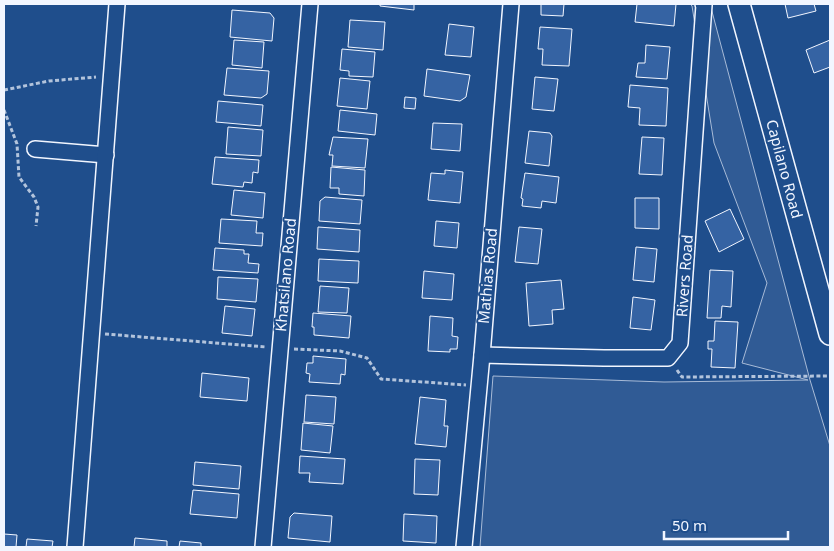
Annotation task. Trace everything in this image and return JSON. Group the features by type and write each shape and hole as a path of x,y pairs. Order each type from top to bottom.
{"street":[{"path":"75,547 117,4"},
{"name":"Khatsilano Road","path":"263,547 310,4"},
{"name":"Mathias Road","path":"464,547 511,4"},
{"name":"Rivers Road","path":"668,358 680,343 703,4"},
{"name":"Capilano Road","path":"739,4 830,334"},
{"path":"35,148 106,155"},
{"path":"482,355 668,358"}],"path":[{"path":"4,90 49,81 112,75"},
{"path":"4,110 17,144 19,176 34,197 38,207 36,226"},
{"path":"91,332 280,348 340,350 367,358 381,379 479,386"},
{"path":"668,358 682,377 830,376"}],"shaded area":[{"path":"690,4 710,4 810,380 830,446 830,547 480,547 493,376 664,382 808,380 742,363 767,283 714,143 692,6"}],"building":[{"path":"380,4 414,4 414,10 380,6"},
{"path":"541,4 564,4 563,16 541,15"},
{"path":"637,4 676,4 674,26 635,22"},
{"path":"785,4 814,4 816,11 788,18"},
{"path":"232,10 270,13 274,18 272,41 230,37"},
{"path":"350,20 385,22 383,50 348,47"},
{"path":"449,24 474,27 471,57 445,55"},
{"path":"540,27 572,29 569,66 542,65 543,49 538,49"},
{"path":"234,40 264,42 262,68 232,65"},
{"path":"830,40 830,67 814,73 806,50"},
{"path":"646,45 670,47 667,79 636,77 638,63 645,63"},
{"path":"342,49 375,52 373,77 349,76 349,71 340,70"},
{"path":"227,68 269,71 267,94 261,98 224,95"},
{"path":"427,69 470,75 466,97 460,101 424,96"},
{"path":"535,77 558,79 554,111 532,109"},
{"path":"340,78 370,81 367,109 337,106"},
{"path":"630,85 668,88 666,126 639,125 640,108 628,107"},
{"path":"405,97 416,98 415,109 404,108"},
{"path":"218,101 263,105 261,126 216,122"},
{"path":"340,110 377,114 375,135 338,131"},
{"path":"433,123 462,124 460,151 431,149"},
{"path":"228,127 263,130 261,156 226,154"},
{"path":"529,131 550,133 552,136 549,166 525,163"},
{"path":"333,137 368,139 365,168 332,166 333,155 329,155"},
{"path":"642,137 664,138 662,175 639,174"},
{"path":"215,157 259,160 258,173 253,172 252,183 244,182 243,187 212,184"},
{"path":"331,167 365,170 364,196 339,194 339,188 330,188"},
{"path":"445,170 463,172 460,203 428,200 431,173 445,174"},
{"path":"525,173 559,177 556,203 542,201 541,208 522,206 523,199 521,198"},
{"path":"234,190 265,193 263,218 231,215"},
{"path":"325,197 362,200 360,224 319,221 320,201"},
{"path":"635,198 659,198 659,229 635,228"},
{"path":"730,209 744,239 719,252 705,221"},
{"path":"221,219 257,221 256,233 263,233 262,246 219,243"},
{"path":"436,221 459,223 457,248 434,246"},
{"path":"318,227 360,230 359,252 317,249"},
{"path":"519,227 542,229 538,264 515,262"},
{"path":"636,247 657,249 654,282 633,280"},
{"path":"215,248 244,250 244,254 249,254 248,263 259,264 258,273 213,270"},
{"path":"319,259 359,261 358,283 318,281"},
{"path":"710,270 733,271 731,307 722,306 721,318 707,318"},
{"path":"424,271 454,274 452,300 422,298"},
{"path":"218,277 258,279 256,302 217,299"},
{"path":"561,280 564,309 552,310 553,324 529,326 526,283"},
{"path":"320,286 349,288 347,313 318,312"},
{"path":"633,297 655,300 651,330 630,328"},
{"path":"225,306 255,309 252,336 222,333"},
{"path":"313,313 351,316 349,338 314,335 314,327 312,327"},
{"path":"430,316 453,318 452,336 458,337 457,349 450,349 450,352 428,351"},
{"path":"715,321 738,322 735,368 711,367 712,349 708,349 708,341 714,341"},
{"path":"313,356 346,359 345,375 341,374 340,384 309,382 310,374 306,373 307,363 313,363"},
{"path":"202,373 249,378 247,401 200,397"},
{"path":"306,395 336,397 334,424 304,422"},
{"path":"420,397 446,400 444,426 448,426 446,447 415,444"},
{"path":"303,423 333,426 330,453 301,450"},
{"path":"300,456 345,459 343,484 309,482 310,473 299,473"},
{"path":"415,459 440,460 438,495 414,494"},
{"path":"195,462 241,466 239,489 193,485"},
{"path":"193,490 239,494 237,518 190,514"},
{"path":"294,513 332,516 330,542 288,538 290,517"},
{"path":"404,514 437,516 436,543 403,541"},
{"path":"4,534 17,535 16,547 4,547"},
{"path":"135,538 167,541 167,547 134,547"},
{"path":"27,539 53,541 52,547 26,547"},
{"path":"180,541 201,543 201,547 179,547"}]}
